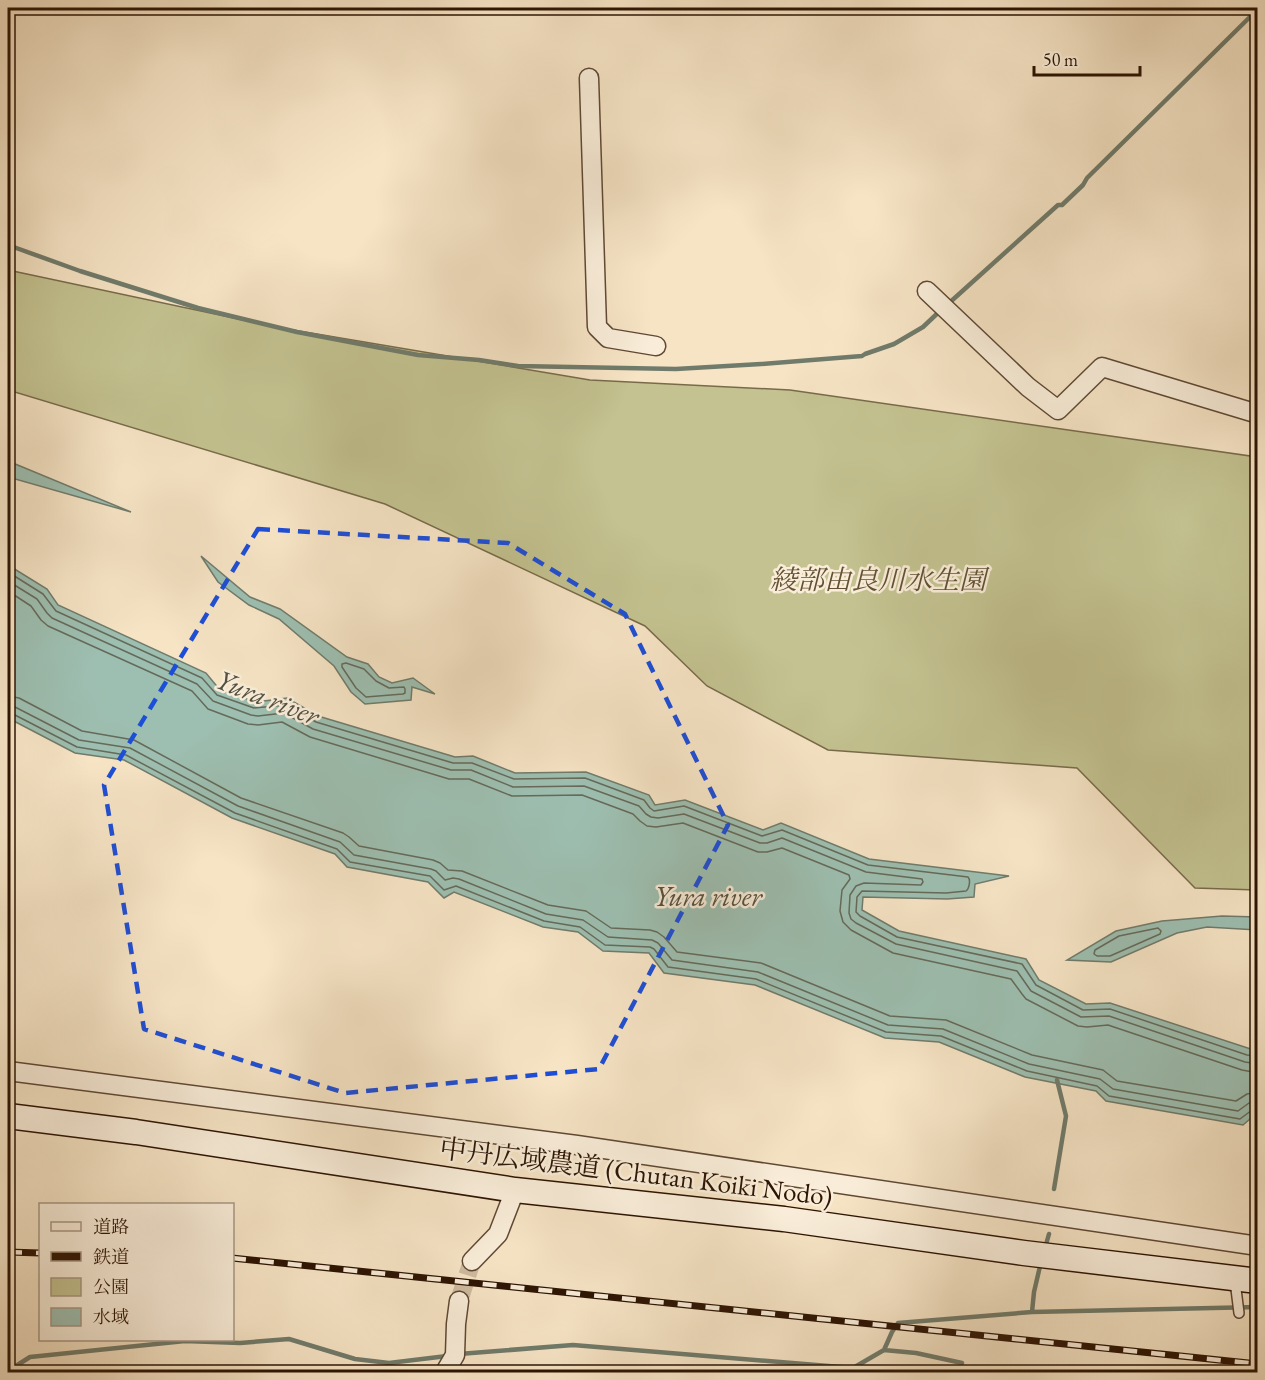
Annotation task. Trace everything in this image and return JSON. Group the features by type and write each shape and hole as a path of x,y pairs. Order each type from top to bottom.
{"street":[{"path":"589,78 597,327 608,338 656,346"},
{"path":"927,291 1028,387 1058,410 1102,367 1257,414"},
{"path":"8,1071 577,1144 1257,1246"},
{"name":"中丹広域農道 (Chutan Koiki Nodo)","path":"8,1116 136,1132 515,1190 784,1218 1043,1256 1246,1280"},
{"path":"472,1261 498,1234 515,1190"},
{"path":"444,1372 455,1355 459,1300"}],"lane":[{"path":"1239,1313 1246,1280"}],"highlighted area":[{"path":"258,529 508,543 625,614 728,825 599,1069 345,1093 144,1029 104,785"}],"green space":[{"name":"綾部由良川水生園","path":"8,270 281,328 590,380 790,390 1257,457 1257,890 1195,888 1077,768 828,750 707,686 645,626 385,504 8,390"}],"water":[{"path":"8,461 131,512 8,477"},
{"path":"201,556 250,597 280,609 347,657 368,664 379,677 392,683 413,678 435,694 412,687 411,700 365,704 351,692 334,666 279,619 249,605 218,582"},
{"name":"Yura river","path":"8,565 47,589 58,605 206,673 220,690 256,702 287,698 318,716 455,757 473,756 515,773 586,772 649,795 655,805 685,800 763,830 781,823 869,859 1009,876 975,884 974,897 947,899 863,897 862,910 899,931 1026,959 1039,980 1086,1004 1110,1003 1257,1051 1257,1113 1243,1125 1106,1101 1096,1091 1025,1077 939,1042 885,1038 755,985 664,973 649,953 603,951 578,932 543,927 454,892 444,898 428,882 347,867 335,854 232,818 124,760 75,753 8,718"},
{"path":"1222,916 1257,917 1257,930 1207,927 1177,933 1111,962 1067,960 1116,931 1162,921"}],"waterway":[{"path":"948,304 1058,205 1062,205 1258,9"},
{"path":"8,245 80,271 198,308 297,332 418,355 518,366 676,369 862,356 894,344 923,327 942,309"},
{"path":"1054,1189 1066,1116 1057,1080"},
{"path":"1045,1248 1049,1234"},
{"path":"1032,1312 1041,1262"},
{"path":"459,1354 573,1345 853,1368 884,1350 898,1323 1032,1312 1258,1307"},
{"path":"8,1371 30,1357 185,1341 240,1343 289,1339 355,1359 389,1363 447,1356"},
{"path":"884,1350 916,1353 962,1363"}],"tunnel":[{"path":"459,1301 472,1261"}],"railway":[{"path":"8,1252 39,1253"},
{"path":"234,1258 1258,1364"}]}
